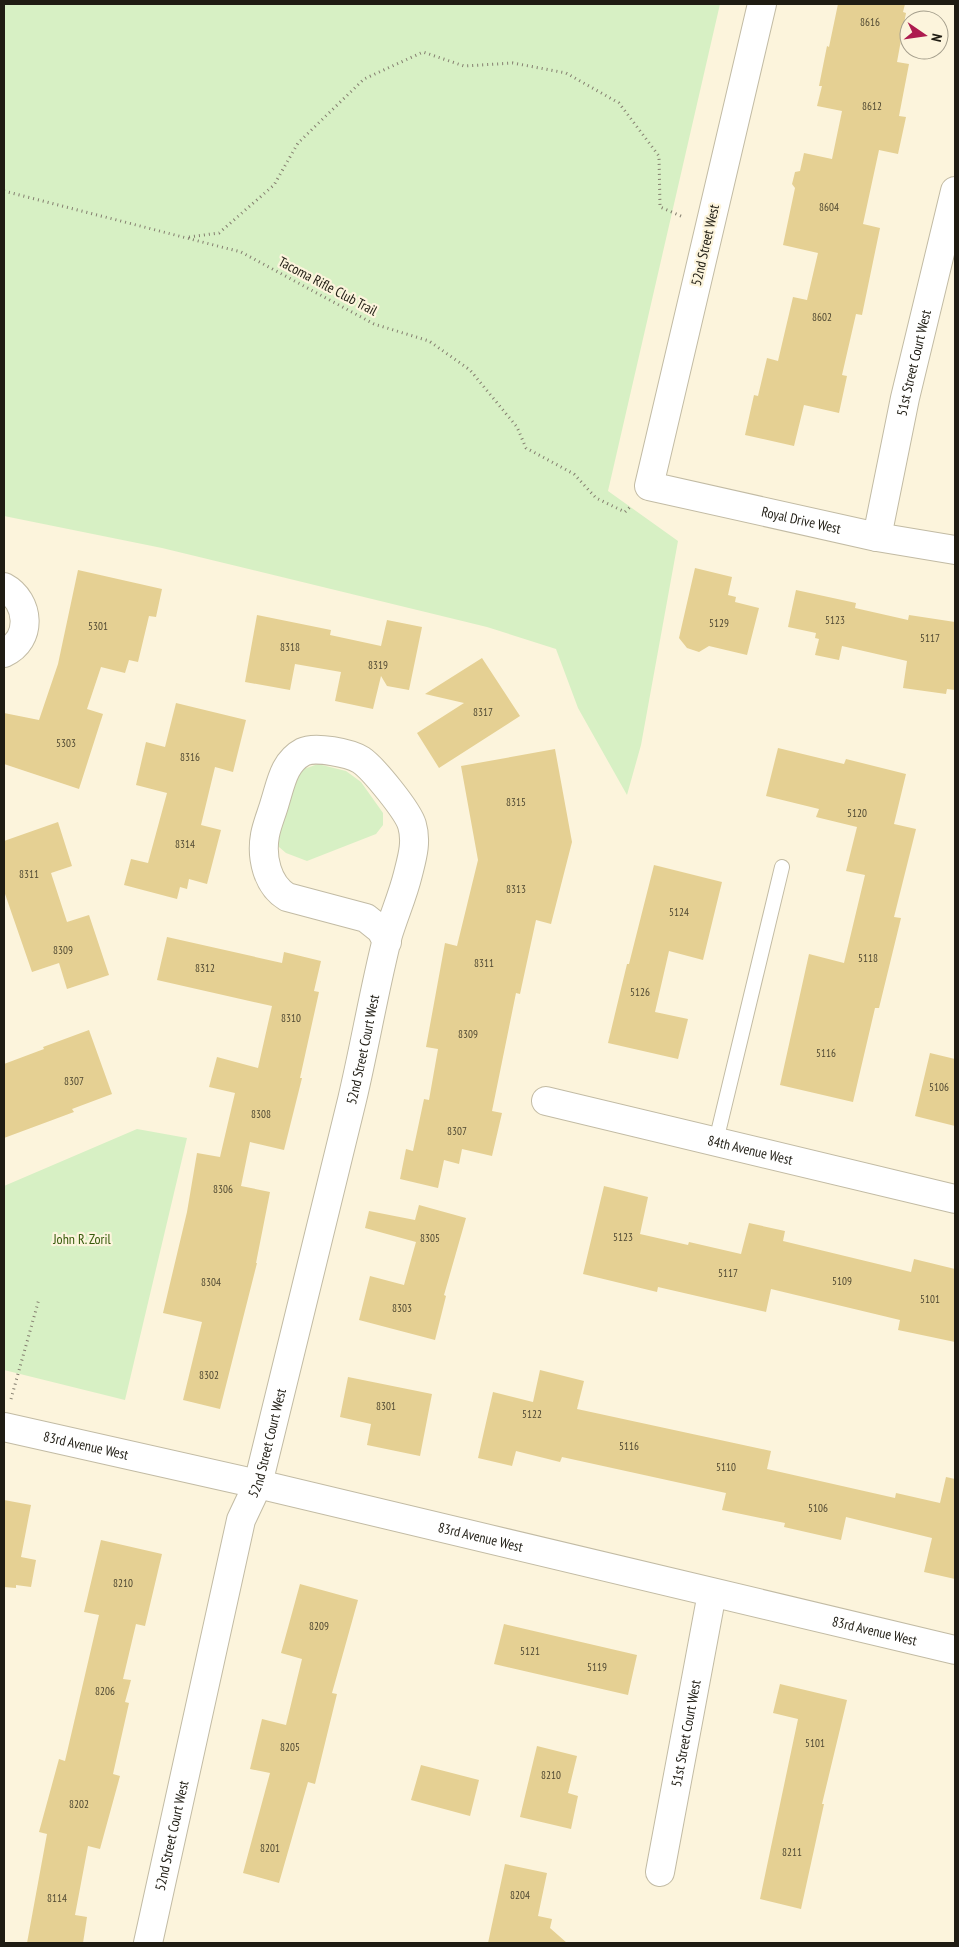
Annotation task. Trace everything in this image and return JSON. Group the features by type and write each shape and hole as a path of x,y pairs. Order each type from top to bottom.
{"street":[{"name":"52nd Street West","path":"649,486 762,4"},
{"name":"51st Street Court West","path":"877,537 904,398 955,191"},
{"name":"Royal Drive West","path":"649,486 877,537 955,550"},
{"path":"4,587 18,599 24,610 25,622 22,634 16,644 4,653"},
{"name":"52nd Street Court West","path":"148,1943 241,1520 258,1484 352,1097 387,942 413,855 414,839 412,824 402,807 368,765 358,758 316,749 304,751 291,761 283,775 265,835 264,847 269,878 276,890 286,896 366,918 380,930 387,942"},
{"name":"84th Avenue West","path":"546,1101 955,1199"},
{"name":"83rd Avenue West","path":"4,1427 258,1484 955,1650"},
{"name":"51st Street Court West","path":"660,1872 712,1593"}],"lane":[{"path":"716,1141 782,867"}],"path":[{"name":"Tacoma Rifle Club Trail","path":"188,237 220,233 274,185 298,143 364,78 423,52 464,66 514,63 566,73 620,103 659,156 660,207 709,229"},
{"name":"Tacoma Rifle Club Trail","path":"4,191 241,252 374,324 429,341 470,370 517,427 526,448 574,474 596,498 625,512 649,486"},
{"path":"4,1427 39,1298"}],"green space":[{"path":"4,4 720,4 608,491 678,541 641,745 627,795 578,708 556,649 487,627 162,548 4,516"},
{"path":"318,764 346,771 361,782 383,813 383,825 376,834 307,861 286,853 279,847 278,836 296,779 304,769"},
{"name":"John R. Zoril","path":"137,1129 187,1138 125,1400 4,1370 4,1186"}],"building":[{"path":"838,4 905,4 904,10 899,10 899,51 897,62 909,64 899,116 906,117 898,154 879,150 863,224 880,228 862,315 856,314 842,375 847,376 839,413 804,405 794,446 745,435 754,395 758,396 767,358 778,361 793,297 807,300 818,253 783,245 795,188 792,184 795,172 800,171 804,153 832,159 842,111 817,106 822,86 819,86 827,46 829,47"},
{"path":"695,568 732,577 728,595 736,597 735,602 759,608 747,655 709,646 699,652 687,648 679,638"},
{"path":"78,570 162,589 156,617 149,616 138,662 129,660 125,673 101,667 87,709 103,714 79,789 4,764 4,713 39,720 58,664"},
{"path":"796,590 856,603 855,608 908,620 909,615 955,622 955,690 947,689 946,694 903,688 907,661 842,646 839,660 815,655 819,639 815,638 816,633 788,627"},
{"path":"257,615 331,630 330,635 381,646 387,620 422,627 409,690 387,686 381,676 373,709 335,701 341,672 295,664 290,690 245,682"},
{"path":"482,658 520,716 439,768 417,733 464,703 425,694"},
{"path":"176,703 246,720 233,772 215,767 201,825 221,830 207,884 189,879 187,889 180,887 177,899 124,885 131,859 148,863 167,793 136,785 146,742 165,747"},
{"path":"778,748 844,764 846,759 906,774 894,824 916,829 894,917 901,918 879,1008 875,1008 853,1102 780,1085 809,954 844,963 865,875 846,871 857,827 816,817 819,809 766,796"},
{"path":"555,749 572,842 551,924 536,920 520,994 516,993 492,1111 502,1113 492,1156 462,1149 459,1164 444,1160 438,1188 400,1179 406,1149 413,1151 424,1099 429,1100 438,1049 426,1047 445,943 457,946 478,860 461,766"},
{"path":"58,822 72,866 51,873 67,922 89,915 109,975 67,989 59,963 32,972 4,891 4,841"},
{"path":"654,865 722,882 703,960 669,951 655,1012 688,1019 678,1059 608,1043"},
{"path":"167,937 282,963 284,952 321,961 314,991 319,992 300,1078 302,1078 284,1150 250,1142 241,1186 270,1192 257,1263 220,1409 183,1400 202,1322 163,1313 187,1212 197,1153 220,1157 235,1093 209,1087 217,1057 258,1068 272,1006 157,980"},
{"path":"89,1030 112,1094 72,1109 74,1112 4,1138 4,1064"},
{"path":"930,1053 955,1059 955,1126 915,1116"},
{"path":"604,1186 648,1197 640,1234 688,1245 689,1242 741,1254 749,1223 785,1231 783,1241 911,1272 914,1259 955,1269 955,1342 898,1330 900,1320 771,1289 766,1312 658,1287 657,1292 583,1274"},
{"path":"419,1205 466,1218 444,1295 446,1296 435,1340 359,1320 370,1276 404,1285 416,1242 365,1228 369,1211 415,1220"},
{"path":"540,1370 584,1381 577,1409 771,1451 767,1469 895,1498 896,1493 940,1503 946,1477 955,1479 955,1579 924,1572 932,1538 846,1517 841,1540 784,1527 785,1523 722,1510 726,1493 562,1457 560,1462 516,1451 512,1466 478,1458 493,1392 533,1402"},
{"path":"348,1377 432,1394 420,1456 367,1445 371,1424 340,1417"},
{"path":"4,1500 31,1505 21,1557 36,1560 31,1587 16,1585 16,1588 4,1587"},
{"path":"101,1540 162,1554 145,1626 136,1624 123,1679 131,1680 125,1702 129,1703 113,1774 120,1776 100,1849 88,1846 75,1915 87,1917 83,1943 27,1943 47,1834 39,1832 59,1759 65,1761 99,1615 84,1612"},
{"path":"300,1584 358,1600 332,1693 337,1694 315,1784 308,1782 279,1883 243,1873 270,1773 250,1769 262,1719 286,1725 302,1659 281,1653"},
{"path":"504,1624 637,1655 628,1695 494,1664"},
{"path":"780,1684 847,1700 822,1804 824,1804 801,1909 760,1899 798,1719 773,1713"},
{"path":"537,1746 577,1756 568,1793 578,1796 571,1829 520,1817"},
{"path":"421,1765 479,1780 470,1816 411,1800"},
{"path":"505,1864 547,1873 538,1916 552,1919 550,1928 567,1943 488,1943"}]}
